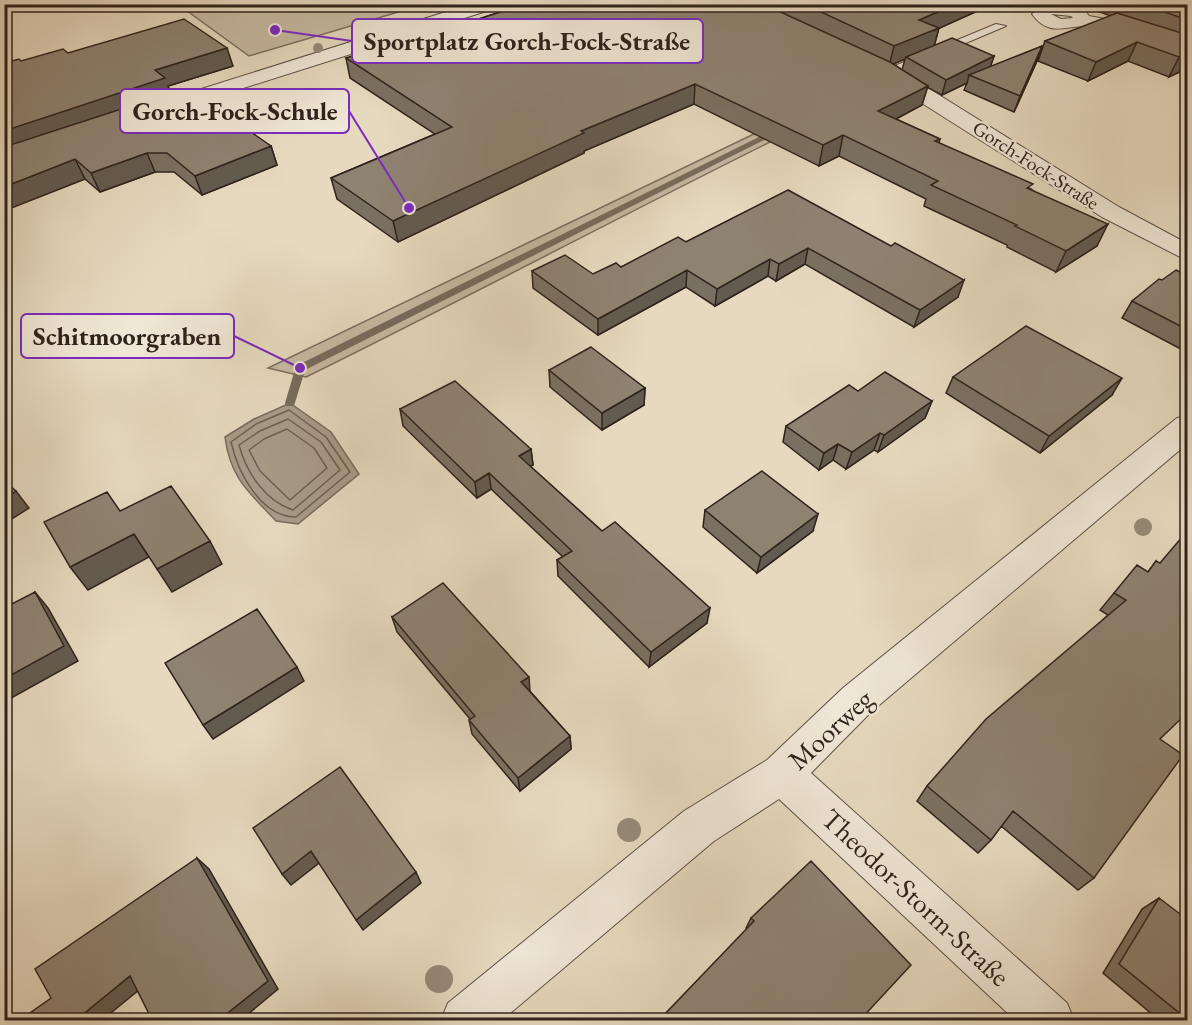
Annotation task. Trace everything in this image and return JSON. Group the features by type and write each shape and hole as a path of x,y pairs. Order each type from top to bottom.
{"street":[{"path":"135,117 490,4"},
{"path":"1042,7 1071,10 1081,15 1083,20 1121,27 1188,50"},
{"name":"Gorch-Fock-Straße","path":"867,62 942,104 1124,222 1188,254"},
{"name":"Moorweg","path":"465,1020 699,826 782,774 857,700 1188,426"},
{"name":"Theodor-Storm-Straße","path":"782,774 1050,1020"}],"lane":[{"path":"886,72 1000,26"}],"shaded area":[{"path":"179,5 422,5 249,56"},
{"path":"868,79 882,87 306,377 268,368"}],"water":[{"path":"290,403 331,432 359,474 298,524 276,521 242,484 231,463 225,437 254,419"}],"building":[{"path":"525,4 763,4 890,62 928,86 878,111 940,139 935,141 1033,184 1027,188 1108,224 1066,251 1015,226 1017,225 931,185 938,181 843,135 823,145 695,84 581,131 584,133 393,221 331,178 452,127 346,58 391,44 396,46"},
{"path":"804,4 956,4 919,20 939,28 894,46"},
{"path":"1141,4 1188,4 1188,20"},
{"path":"1117,13 1188,35 1188,53 1179,57 1137,42 1096,62 1045,41"},
{"path":"184,19 227,48 155,70 165,78 4,131 4,63 19,59 21,61 63,49 68,53"},
{"path":"952,38 994,56 946,80 906,57"},
{"path":"1042,46 1020,96 969,75"},
{"path":"180,90 224,124 235,121 271,146 195,176 167,153 147,153 91,173 75,159 4,187 4,147"},
{"path":"788,190 891,246 895,243 964,280 920,310 808,248 779,264 770,259 717,289 687,270 598,319 532,271 565,255 593,274 616,263 621,267 678,237 686,242"},
{"path":"1176,270 1188,276 1188,330 1132,301 1159,279 1162,280"},
{"path":"1026,326 1122,378 1049,436 953,377"},
{"path":"591,347 645,388 602,413 549,370"},
{"path":"885,372 932,401 884,435 880,433 852,452 838,444 824,453 786,426 849,385 858,391"},
{"path":"455,381 531,449 519,456 602,531 615,522 710,608 651,652 557,560 572,551 489,473 475,482 400,409"},
{"path":"762,471 818,514 761,557 705,510"},
{"path":"4,481 16,491 4,499"},
{"path":"171,486 210,541 157,569 134,534 70,567 44,522 107,492 120,511"},
{"path":"1188,530 1188,672 1183,678 1188,682 1188,712 1160,739 1183,755 1094,878 1013,811 991,840 927,786 986,719 1126,600 1114,593 1137,565 1148,572 1156,561 1160,563"},
{"path":"443,583 529,677 521,682 570,736 518,778 469,720 475,716 392,617"},
{"path":"35,592 64,646 4,679 4,608"},
{"path":"257,609 297,667 203,725 165,663"},
{"path":"340,767 416,872 356,920 311,851 282,874 253,828"},
{"path":"197,858 268,981 219,1020 152,1020 130,976 76,1020 20,1020 51,998 35,969"},
{"path":"811,861 911,965 860,1020 668,1020 664,1015 754,921 751,918"},
{"path":"1159,898 1188,920 1188,1020 1119,964"}],"waterway":[{"path":"290,403 300,368 776,132"}],"place":[{"name":"Sportplatz Gorch-Fock-Straße","path":"275,30"},
{"name":"Gorch-Fock-Schule","path":"409,208"},
{"name":"Schitmoorgraben","path":"300,368"}]}
